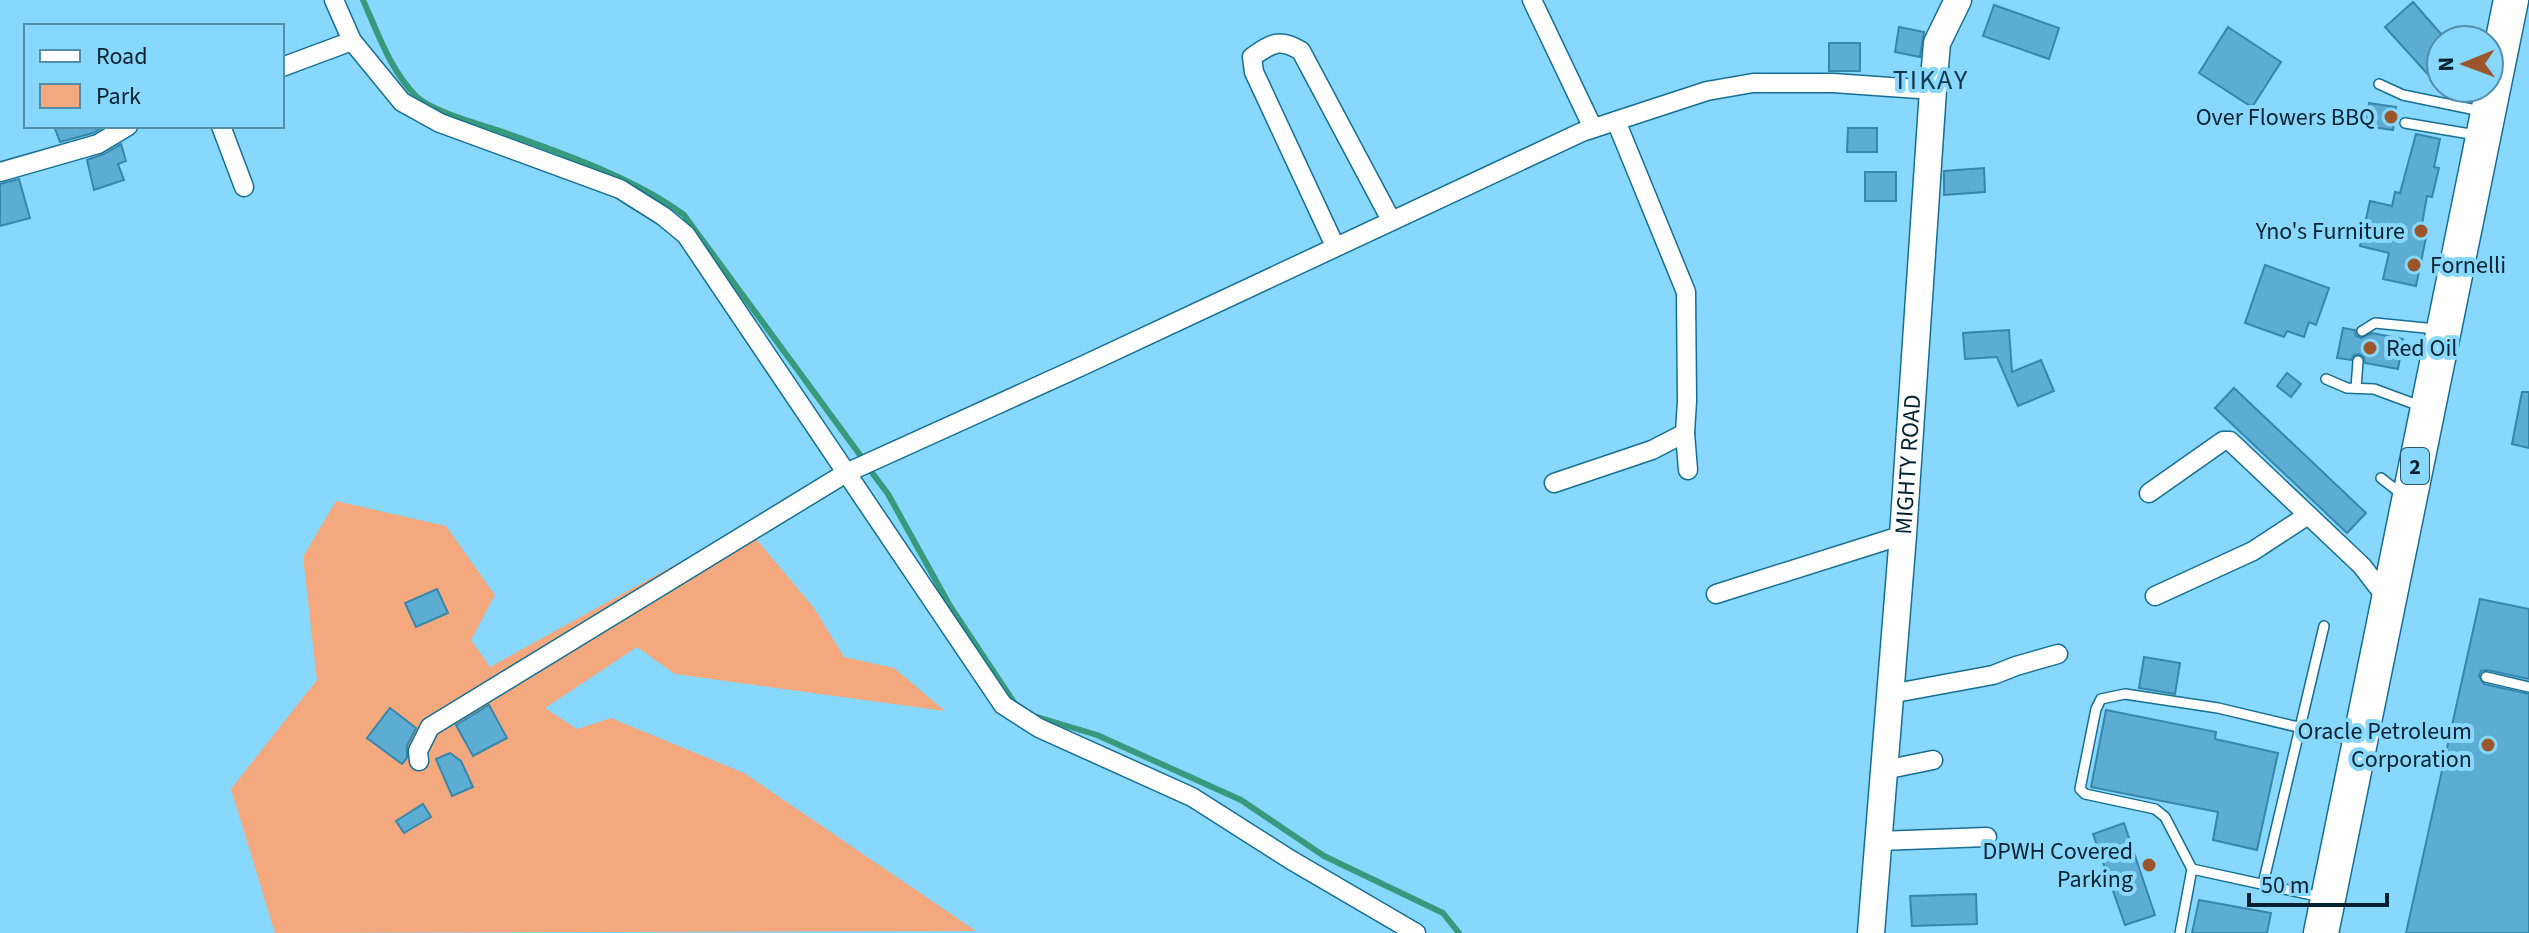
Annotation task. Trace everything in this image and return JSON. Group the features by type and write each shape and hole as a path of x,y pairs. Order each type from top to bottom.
{"highway":[{"name":"2","path":"2321,933 2511,0"}],"street":[{"path":"334,0 352,41 402,102 440,123 620,189 663,216 686,235 1003,705 1039,728 1192,797 1291,860 1416,933"},
{"path":"1532,0 1593,128"},
{"name":"MIGHTY ROAD","path":"1871,933 1903,535 1937,43 1958,0"},
{"path":"284,66 352,41"},
{"path":"1335,246 1254,72 1252,57 1270,44 1289,44 1301,51 1391,220"},
{"path":"419,761 418,751 430,727 846,473 1593,128 1707,91 1753,83 1833,83 1933,90"},
{"path":"1616,121 1686,292 1685,433 1688,470"},
{"path":"0,172 98,144 125,128"},
{"path":"222,128 244,187"},
{"path":"1554,483 1652,450 1685,433"},
{"path":"2149,493 2223,441 2230,441 2362,566 2388,600"},
{"path":"2155,596 2253,551 2308,515"},
{"path":"1716,594 1903,535"},
{"path":"1890,694 1993,675 2058,654"},
{"path":"1884,770 1933,760"},
{"path":"1879,841 1987,837"}],"lane":[{"path":"2379,84 2486,124"},
{"path":"2405,123 2486,124"},
{"path":"2362,331 2375,323 2444,330"},
{"path":"2356,388 2358,361"},
{"path":"2326,379 2347,388 2374,389 2427,408"},
{"path":"2381,478 2408,500"},
{"path":"2263,884 2324,626"},
{"path":"2486,677 2529,687"},
{"path":"2180,933 2192,869 2165,817 2155,809 2080,789 2096,709 2101,699 2125,694 2218,708 2359,742"},
{"path":"2192,869 2328,898"}],"green space":[{"path":"336,501 446,526 495,595 471,640 490,667 747,525 814,608 844,657 894,668 945,711 675,674 637,647 545,708 577,729 611,718 744,773 976,931 275,933 231,789 317,680 303,557"}],"building":[{"path":"2413,2 2432,24 2425,24 2425,71 2385,27"},
{"path":"1994,5 2059,28 2049,59 1983,36"},
{"path":"1899,27 1924,32 1920,57 1895,52"},
{"path":"2228,27 2281,62 2252,107 2199,73"},
{"path":"1829,43 1860,43 1860,71 1829,71"},
{"path":"2369,103 2396,107 2393,130 2365,126"},
{"path":"55,128 102,128 93,133 60,142"},
{"path":"1848,128 1877,128 1877,152 1847,152"},
{"path":"2416,134 2440,139 2434,167 2439,168 2432,197 2427,196 2422,224 2428,228 2416,286 2383,279 2389,253 2360,246 2370,201 2392,206 2395,192 2400,193"},
{"path":"121,144 126,161 118,164 124,180 94,190 87,160"},
{"path":"1984,168 1985,192 1944,195 1944,171"},
{"path":"1865,172 1896,172 1896,201 1865,201"},
{"path":"19,179 30,218 0,226 0,184"},
{"path":"2265,265 2329,288 2316,325 2309,322 2304,337 2287,331 2284,337 2245,323"},
{"name":"Red Oil","path":"2343,328 2355,330 2356,336 2361,338 2372,333 2403,339 2398,369 2365,363 2364,357 2359,354 2351,360 2337,358"},
{"path":"2009,330 2012,372 2041,360 2054,391 2018,406 1997,357 1965,359 1963,333"},
{"path":"2287,373 2301,384 2291,397 2277,386"},
{"path":"2234,388 2366,513 2347,533 2215,408"},
{"path":"2522,392 2529,392 2529,448 2512,444"},
{"path":"437,589 448,613 416,627 405,603"},
{"path":"2480,599 2529,609 2529,679 2487,670 2481,671 2479,676 2484,684 2529,694 2529,933 2406,933"},
{"path":"2144,657 2180,663 2175,694 2139,688"},
{"path":"489,705 507,738 473,756 456,725"},
{"path":"390,708 416,728 407,746 407,758 402,764 367,738"},
{"path":"2106,710 2216,732 2215,739 2278,753 2257,850 2213,840 2218,812 2091,787"},
{"path":"450,753 461,761 473,787 452,796 436,759"},
{"path":"423,804 431,817 404,833 396,821"},
{"path":"2124,823 2155,915 2125,925 2093,834"},
{"path":"1976,894 1977,924 1912,926 1910,896"},
{"path":"2199,900 2271,913 2267,933 2192,933"}],"waterway":[{"path":"363,0 392,63 407,86 423,102 596,167 643,189 684,215 863,459"},
{"path":"870,470 888,494 950,606 1015,704"},
{"path":"1034,716 1097,735 1241,800 1324,856 1443,913 1459,933"}],"place":[{"name":"Over Flowers BBQ","path":"2391,117"},
{"name":"Yno's Furniture","path":"2421,231"},
{"name":"Fornelli","path":"2414,265"},
{"name":"Red Oil","path":"2370,348"},
{"name":"Oracle Petroleum Corporation","path":"2488,745"},
{"name":"DPWH Covered Parking","path":"2149,865"}],"district":[{"name":"TIKAY","path":"1931,79"}]}
